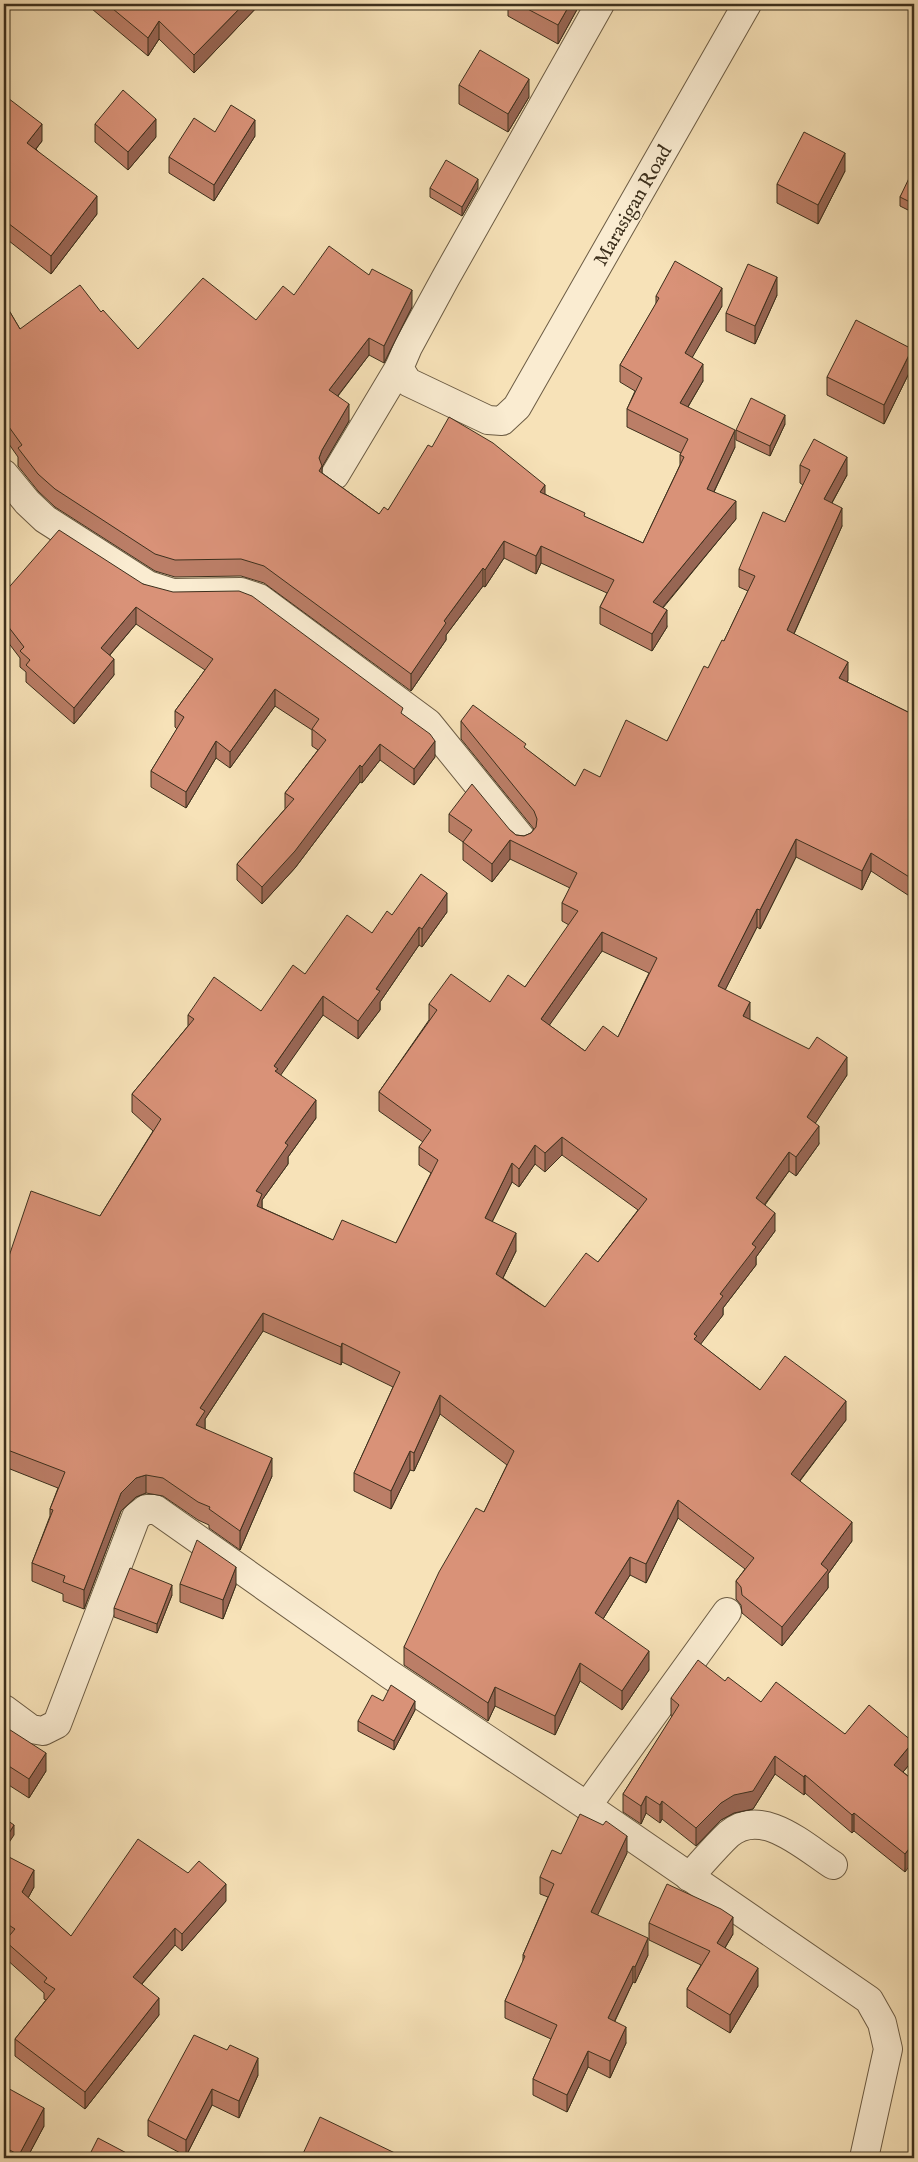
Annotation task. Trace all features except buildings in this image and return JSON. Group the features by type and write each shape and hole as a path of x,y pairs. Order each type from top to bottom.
{"street":[{"path":"335,475 399,368 408,347 445,279 600,4"},
{"name":"Marasigan Road","path":"399,368 408,382 488,420 502,421 517,407 747,4"},
{"path":"4,474 27,502 45,519 148,585 173,593 241,592 259,598 428,723 522,839"},
{"path":"4,1709 31,1729 44,1732 57,1724 136,1517 146,1510 155,1508 389,1674 587,1806 869,2000 882,2023 888,2049 864,2158"},
{"path":"587,1806 727,1612"},
{"path":"688,1877 730,1833 748,1825 768,1826 793,1839 832,1865"}]}
